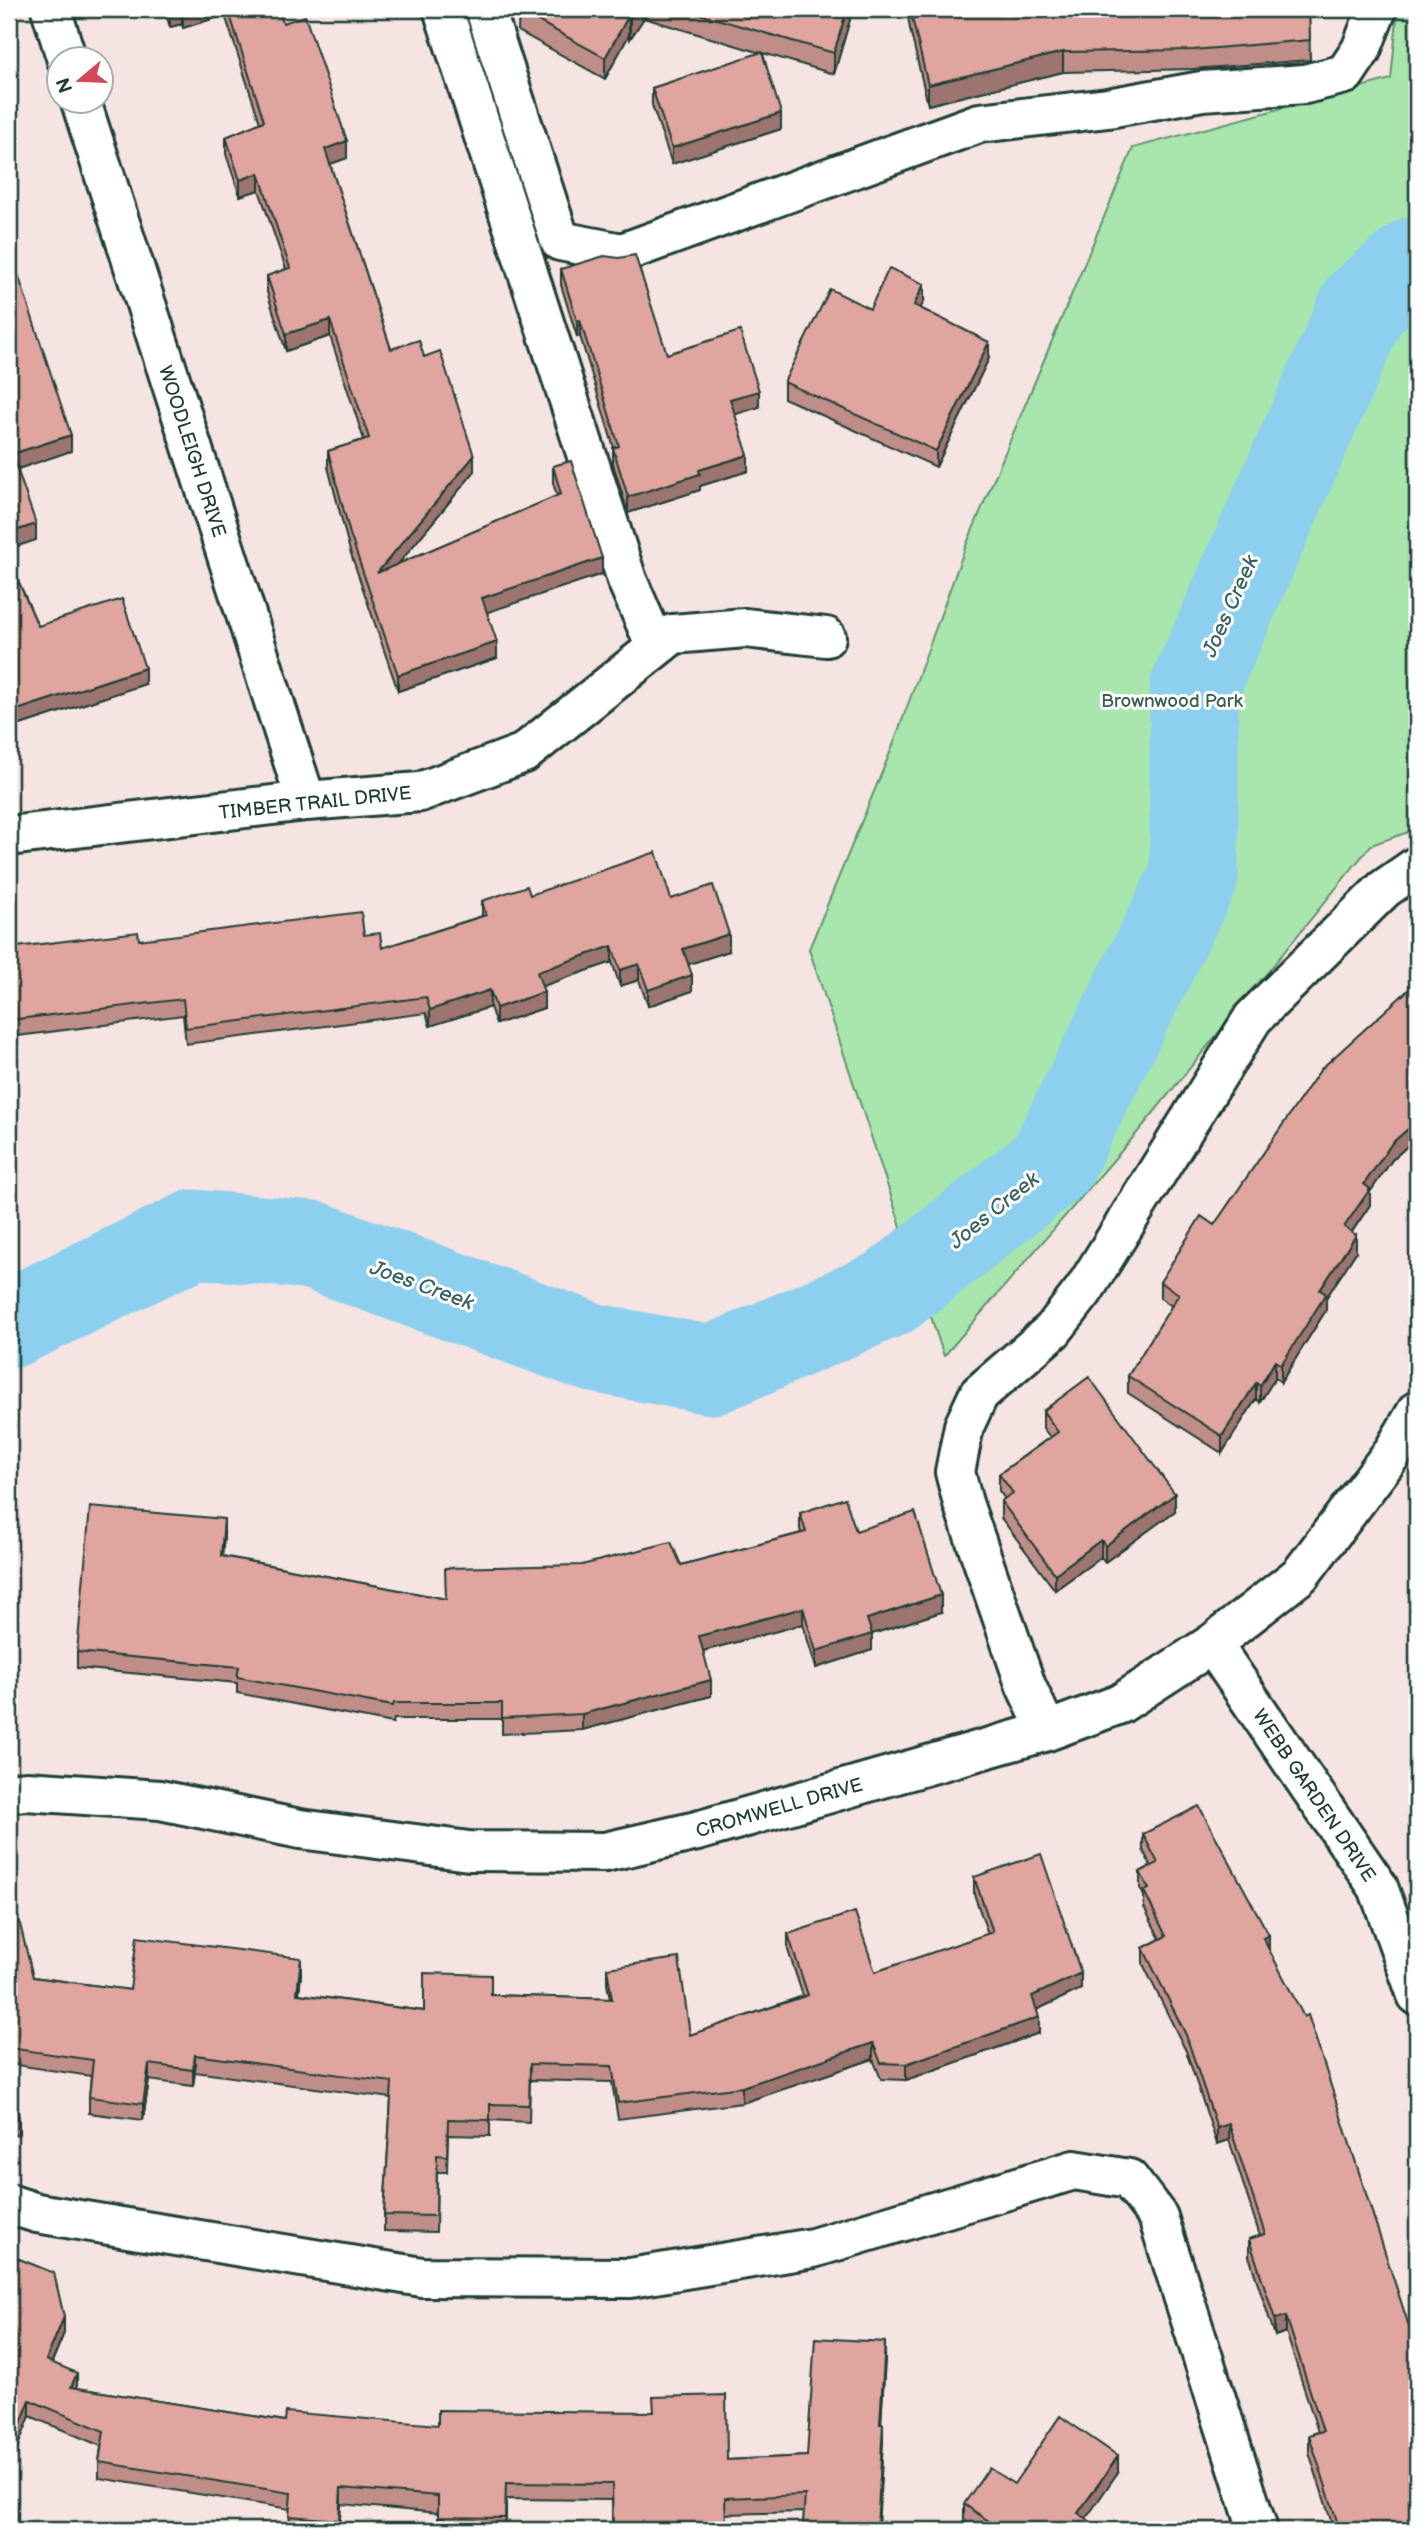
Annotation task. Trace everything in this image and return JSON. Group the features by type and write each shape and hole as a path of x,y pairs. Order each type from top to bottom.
{"street":[{"path":"51,9 63,46"},
{"path":"443,9 627,580 656,647"},
{"path":"485,9 560,241 622,253 979,123 1108,108 1202,91 1305,84 1345,74 1361,50 1377,9"},
{"name":"WOODLEIGH DRIVE","path":"86,116 306,802"},
{"name":"TIMBER TRAIL DRIVE","path":"9,836 306,802 420,792 524,753 673,634 745,628 825,636"},
{"path":"1047,1731 1026,1686 963,1503 955,1472 964,1426 979,1394 1053,1330 1084,1290 1253,1018 1384,888 1417,866"},
{"name":"CROMWELL DRIVE","path":"9,1793 26,1791 160,1800 300,1829 469,1851 605,1852 697,1831 1047,1731 1120,1704 1212,1644 1300,1575 1393,1452 1417,1411"},
{"name":"WEBB GARDEN DRIVE","path":"1212,1644 1378,1887 1417,1995"},
{"path":"9,2204 37,2213 422,2277 630,2278 813,2248 1074,2169 1129,2179 1158,2217 1258,2530"}],"green space":[{"name":"Brownwood Park","path":"1398,9 1417,9 1417,829 1371,845 1142,1127 944,1356 809,949 892,748 965,548 1133,148 1391,79"}],"building":[{"path":"228,9 278,9 283,23 305,16 347,141 325,149 391,349 419,340 424,357 440,351 474,456 377,573 561,494 553,466 571,461 602,558 482,598 497,642 398,675 350,534 328,451 369,438 330,320 286,334 267,276 290,268 259,173 240,180 226,137 264,121"},
{"path":"519,9 637,9 630,18 629,15 605,58"},
{"path":"682,9 847,9 834,53"},
{"path":"910,9 1309,9 1310,40 1193,50 1063,52 928,85"},
{"path":"762,52 781,113 672,148 652,88"},
{"path":"9,247 71,435 12,454 36,524 9,533"},
{"path":"635,255 667,354 740,331 759,391 730,399 748,455 628,497 613,448 619,446 580,320 577,321 561,269 604,256 619,258"},
{"path":"889,268 924,284 914,305 989,342 936,451 784,382 830,289 870,309"},
{"path":"9,560 38,626 122,599 145,668 17,710 11,692 9,693"},
{"path":"656,852 671,899 713,885 729,934 683,949 692,975 648,990 639,964 620,970 612,946 537,972 544,992 496,1008 490,990 430,1010 426,997 186,1028 183,999 9,1020 9,948 138,932 139,940 361,912 364,935 380,933 382,948 486,915 482,901 527,886 530,895"},
{"path":"1417,982 1417,1121 1392,1143 1364,1184 1370,1189 1344,1227 1356,1235 1320,1290 1326,1294 1281,1365 1275,1361 1260,1386 1256,1383 1222,1436 1128,1376 1179,1294 1160,1282 1201,1216 1214,1225 1321,1069"},
{"path":"1089,1377 1175,1494 1105,1546 1101,1540 1055,1574 1001,1501 1013,1493 999,1474 1058,1432 1043,1411"},
{"path":"845,1498 856,1531 915,1512 941,1595 867,1619 872,1634 816,1651 803,1608 699,1636 711,1680 582,1714 502,1718 502,1703 394,1703 393,1706 237,1677 239,1667 77,1652 90,1507 224,1519 221,1556 446,1599 445,1568 582,1565 671,1542 681,1565 806,1532 800,1513"},
{"path":"1199,1806 1269,1935 1263,1938 1304,2017 1308,2015 1417,2351 1417,2530 1340,2530 1309,2435 1323,2431 1286,2316 1275,2319 1249,2239 1265,2234 1229,2124 1217,2128 1186,2035 1143,1948 1166,1936 1144,1891 1149,1889 1140,1872 1158,1863 1143,1834"},
{"path":"1041,1854 1081,1973 1032,1996 1039,2017 906,2064 881,2063 873,2043 742,2087 618,2103 612,2066 530,2064 529,2105 490,2104 490,2120 448,2119 447,2156 437,2155 436,2216 384,2215 392,2082 195,2055 193,2070 149,2064 143,2104 89,2097 93,2060 9,2048 9,1918 18,1916 33,1977 130,1990 137,1937 301,1958 297,1994 424,2011 424,1973 491,1975 491,1995 612,1999 607,1968 679,1958 690,2035 808,1995 788,1934 855,1912 875,1972 993,1932 974,1877"},
{"path":"9,2073 19,2118 9,2121"},
{"path":"12,2256 54,2273 64,2317 46,2360 77,2373 71,2387 285,2421 286,2412 438,2425 438,2410 654,2412 653,2397 726,2395 727,2460 807,2456 815,2338 885,2342 877,2528 803,2524 805,2495 725,2498 726,2526 613,2529 612,2484 506,2483 505,2518 438,2517 438,2496 341,2488 339,2520 289,2516 291,2493 99,2462 104,2431 30,2400 9,2452 9,2265"},
{"path":"1060,2416 1118,2456 1078,2513 1103,2530 987,2530 990,2522 964,2504 989,2468 1014,2484"}],"waterway":[{"name":"Joes Creek","path":"9,1324 195,1234 312,1245 594,1348 712,1370 891,1292 1051,1164 1194,877 1194,689 1364,304 1417,260"}]}
